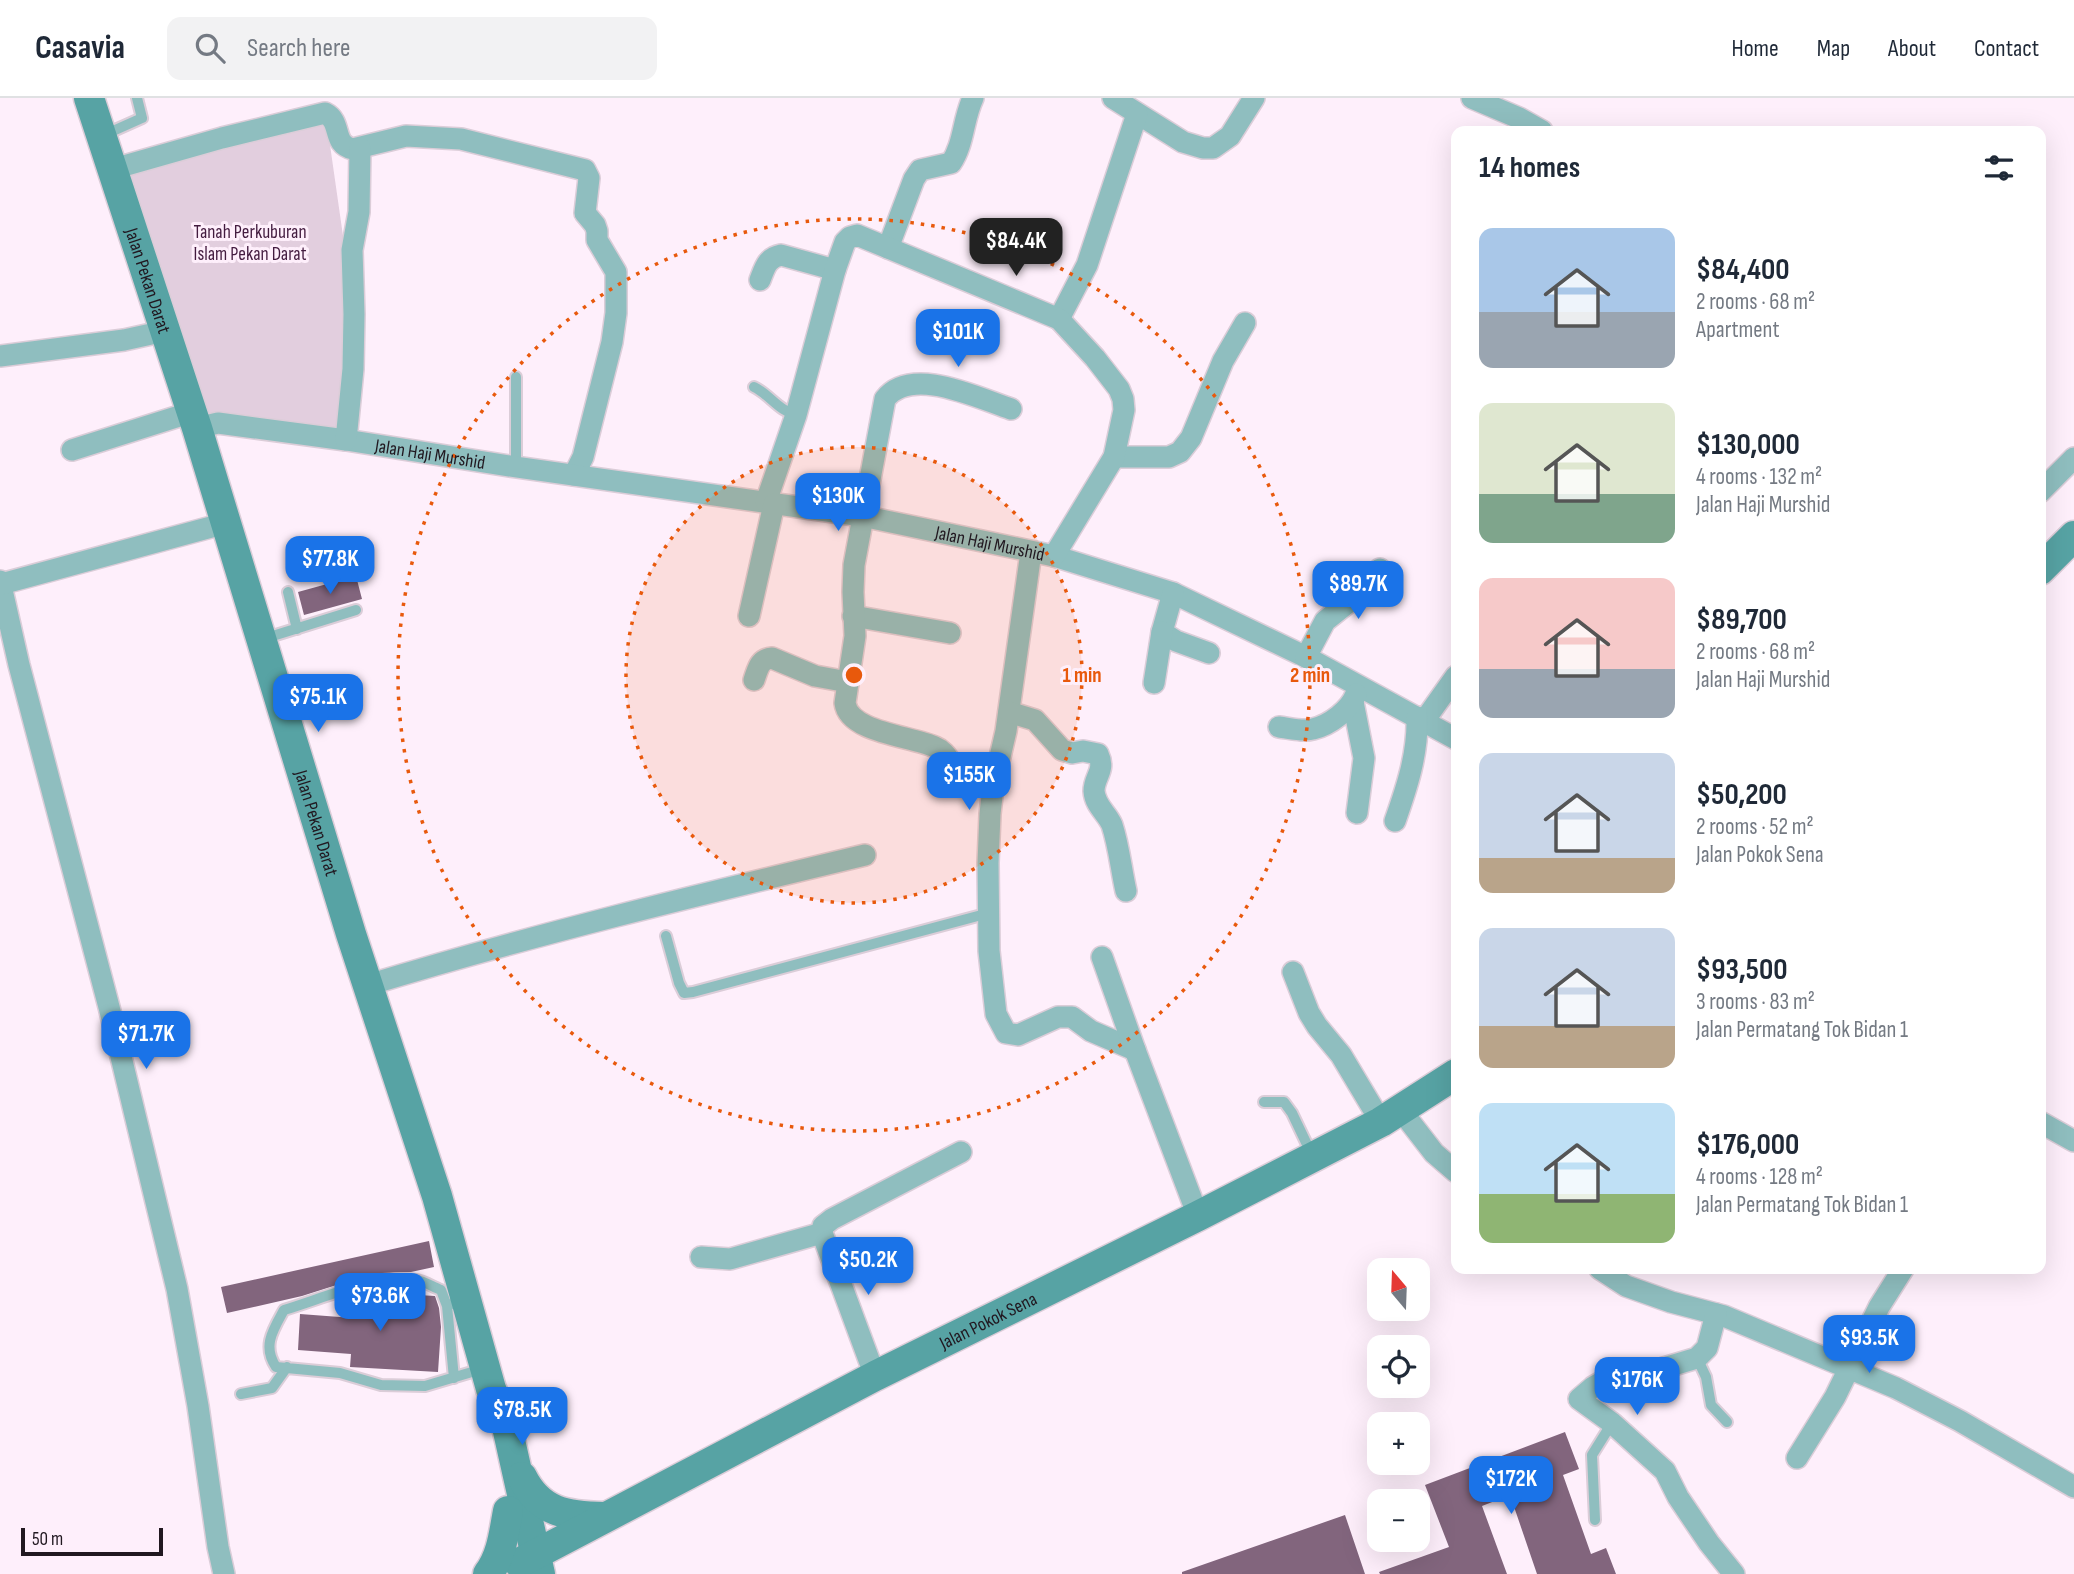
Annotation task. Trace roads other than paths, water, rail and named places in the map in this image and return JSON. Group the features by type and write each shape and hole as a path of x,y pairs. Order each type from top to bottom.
{"main road":[{"name":"Jalan Pekan Darat","path":"89,98 195,420 368,985 437,1196 457,1302 488,1379"},
{"path":"2046,564 2074,536"},
{"name":"Jalan Pokok Sena","path":"523,1568 604,1517 875,1376 1313,1157 1390,1116 1451,1077"},
{"path":"488,1379 507,1427 515,1464 523,1568"},
{"path":"488,1379 493,1431 508,1511 523,1568"},
{"path":"515,1464 532,1492 553,1510 576,1516 604,1517"},
{"path":"488,1574 494,1567 502,1545 508,1511"}],"street":[{"path":"888,248 914,179 920,170 951,163 956,155 973,98"},
{"path":"1113,98 1134,123 1197,148 1213,148 1230,136 1254,98"},
{"path":"1472,98 1533,126"},
{"path":"113,169 222,138 326,113 334,118 341,143 346,147 360,148 406,136 461,139 585,170 589,178 585,213 595,225 597,240 616,272 616,313 612,342 583,457 574,475"},
{"path":"1059,319 1087,265 1134,123"},
{"path":"346,440 355,314 352,250 359,212 360,148"},
{"path":"749,616 770,503 835,270 845,242 853,235 1059,319 1119,389 1124,410 1114,457 1054,556"},
{"path":"760,280 772,257 781,255 835,270"},
{"path":"1114,457 1169,457 1180,452 1191,439 1223,360 1245,323"},
{"path":"0,356 124,340 165,331"},
{"path":"993,787 956,768 947,755 936,747 870,727 858,722 846,711 855,636 854,565 885,399 891,391 916,383 937,384 1011,409"},
{"name":"Jalan Haji Murshid","path":"72,450 195,420 863,516 1054,556 1172,593 1306,657 1356,695 1421,719 1451,736"},
{"path":"2046,486 2074,458"},
{"path":"224,1574 177,1289 109,1007 19,665 0,582 226,523"},
{"path":"1031,552 1009,712 990,814 989,951 996,1014 1006,1033 1018,1034 1058,1017 1072,1017 1091,1031 1135,1050"},
{"path":"1306,657 1325,621 1369,586 1380,569"},
{"path":"1154,683 1162,632 1172,593"},
{"path":"853,617 950,634"},
{"path":"1162,632 1209,653"},
{"path":"754,680 761,661 772,658 815,676 848,682"},
{"path":"1395,821 1409,782 1421,719 1451,682"},
{"path":"1279,727 1311,730 1332,721 1356,695"},
{"path":"1356,695 1364,758 1357,813"},
{"path":"1009,712 1035,720 1062,750 1098,754 1102,762 1094,792 1097,803 1110,820 1126,891"},
{"path":"368,985 475,953 865,855"},
{"path":"1102,957 1198,1216"},
{"path":"1293,972 1317,1026 1390,1116 1451,1168"},
{"path":"2046,1125 2074,1141"},
{"path":"875,1376 822,1233 823,1226 961,1152"},
{"path":"701,1256 730,1259 822,1233"},
{"path":"1608,1274 1626,1286 1716,1314 1896,1388 2074,1487"},
{"path":"1797,1458 1835,1397 1879,1307 1900,1274"},
{"path":"1716,1314 1707,1348 1697,1358 1647,1373 1607,1379 1592,1387 1579,1399 1612,1423 1665,1471 1678,1497 1734,1574"}],"lane":[{"path":"102,136 142,118 137,98"},
{"path":"516,377 516,467"},
{"path":"754,387 764,392 788,413 796,415"},
{"path":"288,592 297,629"},
{"path":"263,639 356,610"},
{"path":"666,936 684,993 989,913"},
{"path":"1264,1102 1284,1102 1313,1157"},
{"path":"454,1378 457,1302 441,1290 417,1280 385,1281 350,1288 284,1310 268,1345 270,1358 276,1367 340,1373 381,1385 425,1386 454,1378 488,1379"},
{"path":"1697,1358 1706,1377 1711,1405 1727,1422"},
{"path":"241,1394 272,1388 287,1367"},
{"path":"1595,1520 1592,1455 1612,1423"}],"park label":[{"name":"Tanah Perkuburan Islam Pekan Darat","path":"250,242"}]}
